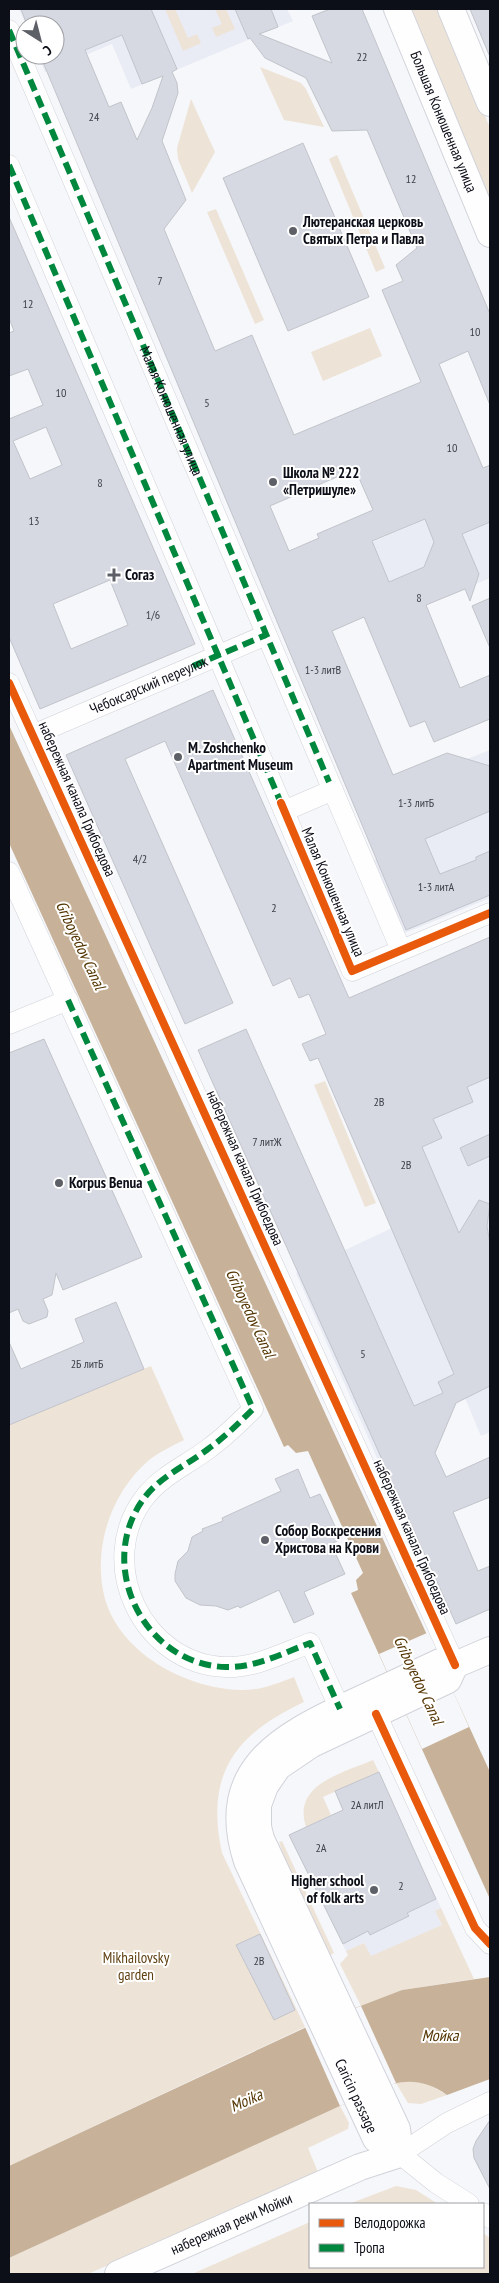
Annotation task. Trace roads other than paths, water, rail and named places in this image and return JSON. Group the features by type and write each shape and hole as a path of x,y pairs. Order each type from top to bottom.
{"main road":[{"name":"Большая Конюшенная улица","path":"397,9 490,234"},
{"path":"451,9 490,104"},
{"path":"396,1693 490,1650"},
{"name":"Caricin passage","path":"333,2016 247,1861 239,1824 239,1810 252,1772 268,1751 287,1737 340,1708 396,1693"},
{"name":"Caricin passage","path":"396,1693 376,1714 312,1744 287,1760 268,1781 258,1806 258,1827 261,1839 333,2016 368,2095 376,2139 400,2154"},
{"name":"набережная реки Мойки","path":"322,2203 371,2182 400,2154"},
{"name":"набережная реки Мойки","path":"118,2274 360,2167 400,2154"},
{"name":"набережная реки Мойки","path":"162,2274 309,2208"}],"street":[{"name":"Малая Конюшенная улица","path":"9,30 401,950 352,971 9,165"},
{"name":"Чебоксарский переулок","path":"33,735 266,635"},
{"name":"набережная канала Грибоедова","path":"9,682 448,1669"},
{"path":"282,807 331,786"},
{"path":"9,872 253,1409 209,1449 163,1479 145,1497 132,1520 125,1544 124,1570 128,1590 140,1618 156,1638 177,1653 200,1663 226,1667 251,1664 310,1643 340,1708"},
{"path":"401,950 490,913"},
{"path":"9,1024 68,1000"},
{"path":"376,1714 475,1928 490,1944"},
{"name":"набережная реки Мойки","path":"400,2154 447,2122 490,2102"},
{"path":"400,2154 436,2183 467,2203"}],"water":[{"name":"Griboyedov Canal","path":"9,725 490,1772 490,1899 351,1593 358,1590 356,1580 363,1573 308,1451 296,1453 288,1445 284,1447 9,843"},
{"name":"Мойка","path":"490,1977 490,2079 447,2095 433,2087 419,2083 406,2082 381,2088 9,2258 9,2166 311,2025 402,1990"}],"place":[{"name":"Лютеранская церковь Святых Петра и Павла","path":"293,231"},
{"name":"Школа № 222 «Петришуле»","path":"273,482"},
{"name":"Согаз","path":"114,575"},
{"name":"M. Zoshchenko Apartment Museum","path":"178,757"},
{"name":"Korpus Benua","path":"59,1183"},
{"name":"Собор Воскресения Христова на Крови","path":"265,1540"},
{"name":"Higher school of folk arts","path":"374,1890"}],"park label":[{"name":"Mikhailovsky garden","path":"136,1966"}],"water label":[{"name":"Moika","path":"246,2100"}]}
